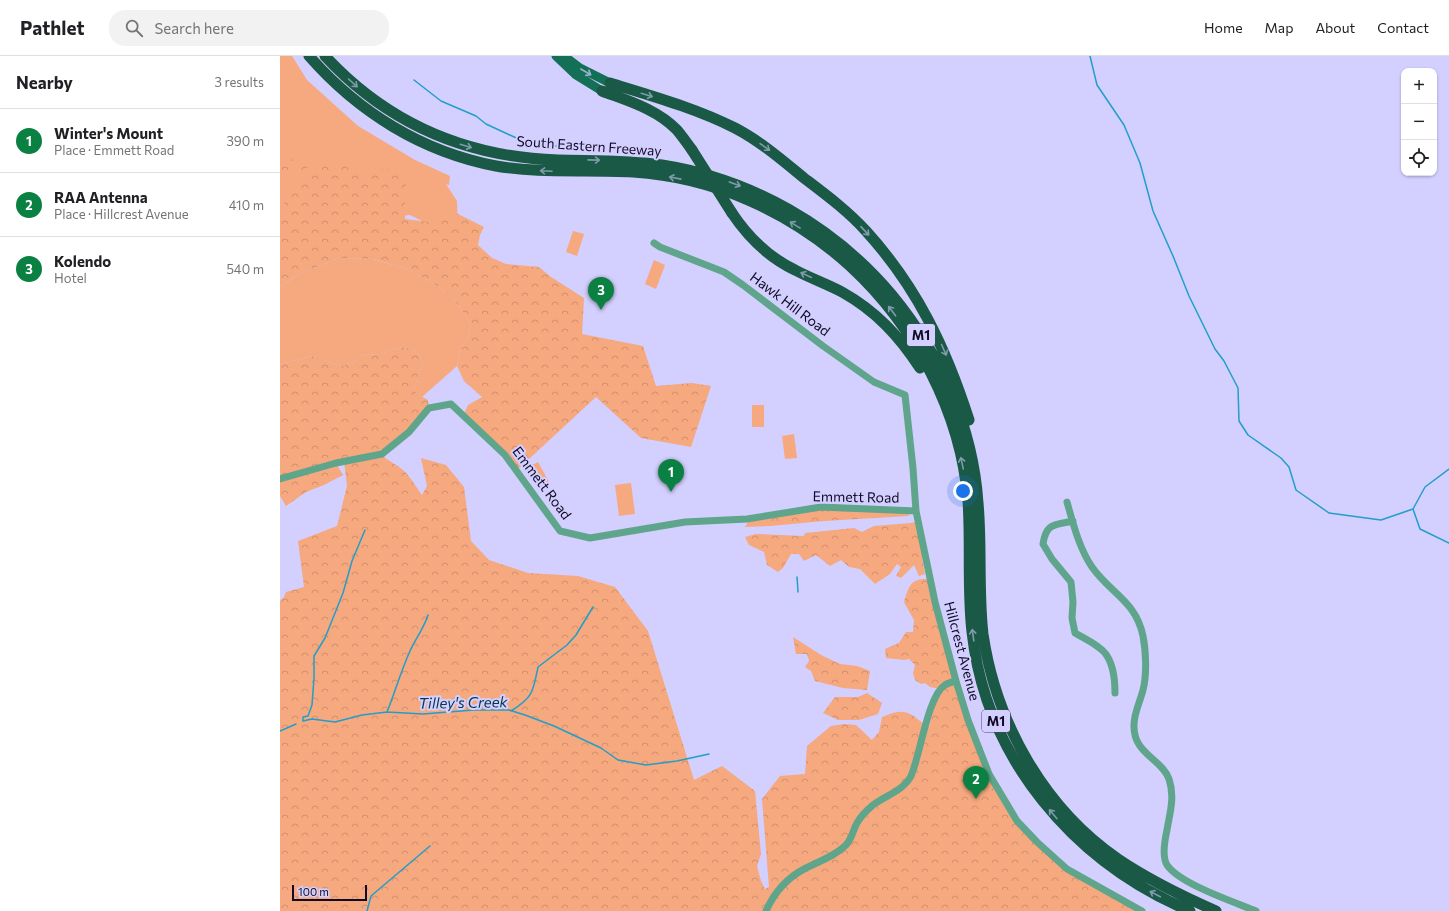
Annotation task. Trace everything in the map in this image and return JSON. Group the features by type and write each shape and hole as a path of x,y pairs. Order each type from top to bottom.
{"highway":[{"name":"South Eastern Freeway","path":"309,56 331,80 351,98 372,114 413,138 450,153 488,164 520,169 636,172 688,180 716,188 764,207 786,219 830,248 869,284 886,304 913,342 930,371 941,395 958,445 968,496 970,606 972,633 983,684 1002,735 1028,781 1061,823 1087,848 1114,870 1137,885 1190,911"},
{"name":"South Eastern Freeway","path":"325,56 360,90 381,106 404,120 453,142 478,150 505,155 558,160 637,162 663,165 715,177 764,196 787,208 810,222 852,254 877,278 916,328 929,347 953,396 969,446 978,499 981,606 983,633 988,660 994,686 1003,710 1027,759 1042,782 1075,823 1096,842 1116,858 1163,886 1215,910"},
{"name":"M1","path":"606,87 653,112 677,130 692,150 732,213 748,235 767,252 794,270 841,292 864,306 878,317 903,343 925,374 958,445"},
{"path":"606,87 683,106 737,129 756,141 855,220 890,260 908,286 939,340 958,386 970,423 979,470 985,525 981,606"}],"main road":[{"path":"556,56 576,75 606,87"},
{"path":"564,56 606,87"}],"street":[{"name":"Hawk Hill Road","path":"654,243 660,247 724,272 874,382 905,395"},
{"name":"Hillcrest Avenue","path":"905,395 916,511 935,602 968,720 989,774 1017,821 1037,842 1067,869 1142,911"},
{"name":"Emmett Road","path":"280,479 336,463 382,454 408,432 430,408 451,404 505,455 560,531 590,538 684,522 747,519 820,507 916,511"},
{"path":"1067,502 1080,545 1090,565 1099,578 1130,606 1138,618 1143,636 1146,671 1144,690 1136,710 1134,726 1137,740 1143,751 1159,765 1168,777 1173,792 1164,850 1167,865 1177,875 1192,884 1256,911"},
{"path":"1073,521 1051,526 1044,533 1043,544 1071,582 1073,602 1072,618 1076,633 1105,653 1113,670 1115,693"},
{"path":"766,911 777,891 786,882 804,868 834,855 846,844 867,810 881,798 896,790 911,777 935,698 944,685 956,681"}],"green space":[{"path":"280,56 292,56 307,80 358,126 415,160 450,176 449,185 446,184 457,201 458,237 446,233 410,215 280,228"},
{"path":"280,156 306,163 312,163 304,172 295,172 280,178"},
{"path":"346,162 354,170 388,169 407,178 405,194 405,219 437,223 456,213 484,227 480,235 478,245 492,258 506,264 539,267 551,277 584,298 582,334 643,346 656,386 692,383 711,386 691,447 641,438 596,397 516,471 463,416 468,405 482,397 464,381 457,366 459,355 468,336 471,324 454,299 439,287 409,270 374,259 339,258 301,273 280,287 280,211 284,210 283,190 303,180 325,166"},
{"path":"573,231 584,234 577,256 566,252"},
{"path":"339,258 373,259 409,270 439,287 454,299 471,324 468,336 459,355 457,366 422,397 417,394 414,388 423,363 417,351 402,347 380,354 362,355 352,364 341,366 312,356 280,364 280,287 301,273"},
{"path":"654,260 665,265 656,289 645,284"},
{"path":"402,347 417,351 423,363 414,388 417,394 428,400 429,408 382,455 406,473 422,495 427,486 421,458 446,465 464,487 471,541 489,560 528,573 578,576 615,587 648,631 694,780 722,766 755,791 761,854 757,866 765,889 769,887 762,799 780,776 805,774 807,746 831,726 844,724 856,725 872,740 879,732 882,717 896,712 910,714 929,727 940,689 930,687 925,683 921,684 915,680 913,673 915,665 909,659 904,660 886,658 885,649 899,643 906,632 913,632 914,620 904,602 909,587 915,581 930,579 956,681 989,774 1017,821 1067,869 1142,911 280,911 280,601 286,592 304,587 298,541 337,526 347,486 344,461 336,463 343,475 306,492 286,506 280,496 280,364 312,356 341,366 352,364 362,355 380,354"},
{"path":"752,405 764,405 764,427 752,427"},
{"path":"794,434 797,458 785,459 782,436"},
{"path":"538,462 549,482 539,488 527,468"},
{"path":"631,483 635,514 619,516 615,485"},
{"path":"821,507 908,511 909,516 745,527 750,519"},
{"path":"918,521 926,557 922,558 925,574 919,576 914,565 901,578 896,576 901,567 897,564 890,574 875,584 860,569 849,567 841,560 830,566 816,555 804,561 799,554 791,554 783,568 778,572 767,565 764,552 749,545 745,537 756,534 804,536 805,533 854,528 862,532 874,526"},
{"path":"793,637 821,655 840,664 857,666 870,671 867,690 843,688 815,681 811,671 805,667 809,661 807,654 796,654"},
{"path":"867,693 882,703 878,714 859,720 838,720 823,713 835,697 858,697"}],"waterway":[{"path":"1090,56 1097,85 1124,125 1140,163 1153,211 1189,296 1215,349 1224,361 1238,388 1239,421 1248,435 1281,458 1289,467 1296,490 1329,513 1381,520 1413,509 1425,487 1449,469"},
{"path":"414,80 441,101 476,116 486,124 525,142 588,150"},
{"path":"1413,509 1420,529 1449,543"},
{"path":"303,721 303,717 308,716 312,705 314,656 325,638 343,593 352,561 365,530"},
{"path":"797,577 798,592"},
{"path":"511,711 528,698 535,682 538,667 567,645 576,635 593,607"},
{"path":"387,712 412,646 428,615"},
{"name":"Tilley's Creek","path":"303,721 312,719 335,722 362,715 387,712 423,714 474,710 509,710 554,726 601,748 618,760 646,765 677,761 709,754"},
{"name":"Tilley's Creek","path":"280,731 296,724"},
{"path":"367,911 371,896 430,846"}],"place":[{"name":"Kolendo","path":"601,310"},
{"name":"Winter's Mount","path":"671,492"},
{"name":"RAA Antenna","path":"976,799"}]}
